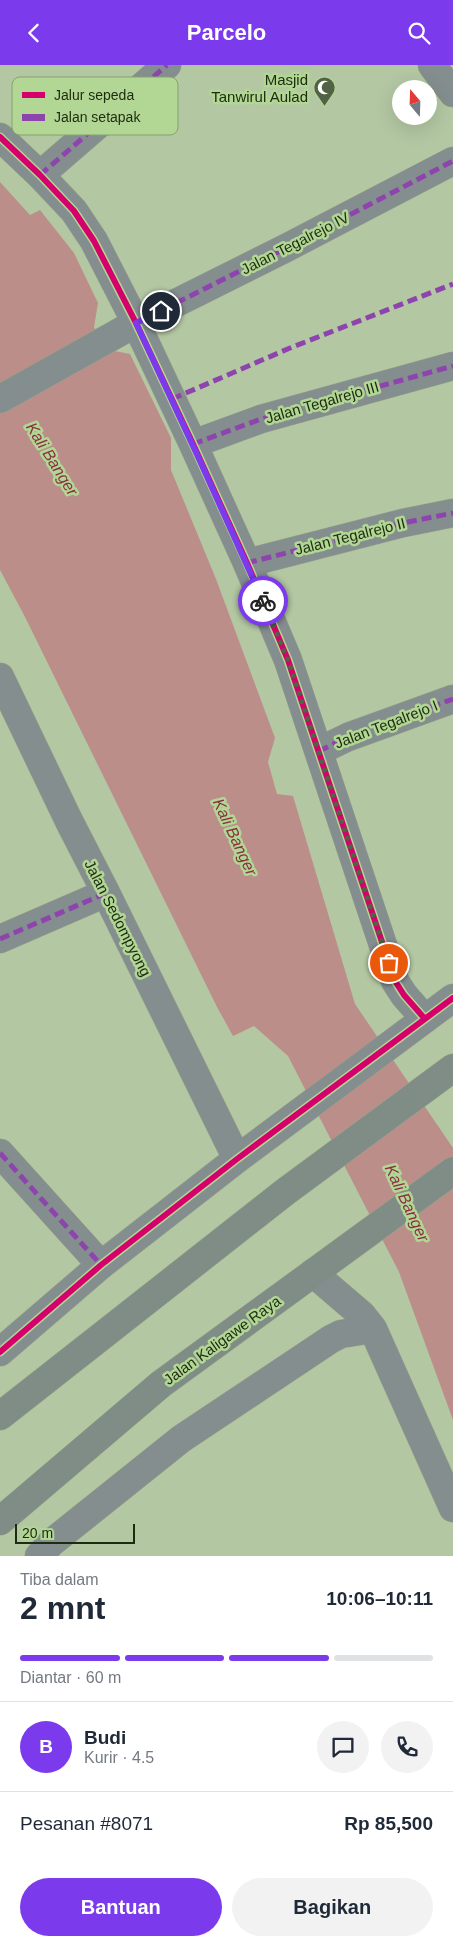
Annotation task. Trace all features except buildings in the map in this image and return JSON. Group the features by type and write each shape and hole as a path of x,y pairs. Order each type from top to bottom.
{"highway":[{"path":"0,1416 285,1192 443,1075"},
{"name":"Jalan Kaligawe Raya","path":"0,1521 161,1384 453,1171"}],"street":[{"path":"153,77 167,65"},
{"path":"432,65 453,93"},
{"path":"40,175 86,135"},
{"path":"0,137 74,211 94,241 136,323 193,444 247,563 288,660 394,981 404,995 415,1027"},
{"name":"Jalan Tegalrejo IV","path":"0,399 136,323 286,249 453,161"},
{"name":"Jalan Tegalrejo III","path":"193,444 261,419 453,366"},
{"name":"Jalan Tegalrejo II","path":"247,563 402,523 453,513"},
{"name":"Jalan Sedompyong","path":"0,677 52,788 237,1159"},
{"name":"Jalan Tegalrejo I","path":"319,751 348,737 453,699"},
{"path":"0,939 106,893"},
{"path":"0,1353 101,1265 237,1159 453,999"},
{"path":"0,1153 101,1265"},
{"path":"324,1266 373,1329 453,1508"},
{"path":"39,1556 51,1543 181,1439 331,1339 341,1334 373,1329"}],"water":[{"name":"Kali Banger","path":"0,182 30,215 40,210 74,253 98,303 94,327 105,349 130,354 171,438 171,470 216,579 275,738 268,762 277,794 293,796 355,1004 453,1148 453,1420 399,1272 288,1056 254,1026 233,1036 0,570"}],"marked path":[{"path":"153,77 167,65"},
{"path":"40,175 86,135"},
{"path":"136,323 453,161"},
{"path":"172,399 290,348 453,284"},
{"path":"193,444 261,419 453,366"},
{"path":"247,563 403,523 453,513"},
{"path":"319,751 348,737 453,699"},
{"path":"0,939 106,893"},
{"path":"0,1153 101,1265"}],"cycle path":[{"path":"0,137 74,211 94,241 136,323 247,563 288,660 395,981 404,995 425,1019"},
{"path":"0,1352 101,1265 237,1159 453,998"}],"way so far":[{"path":"263,601 288,660 389,963"}],"place":[{"name":"Masjid Tanwirul Aulad","path":"324,107"}],"route":[{"path":"161,311 136,323 263,601"}]}
